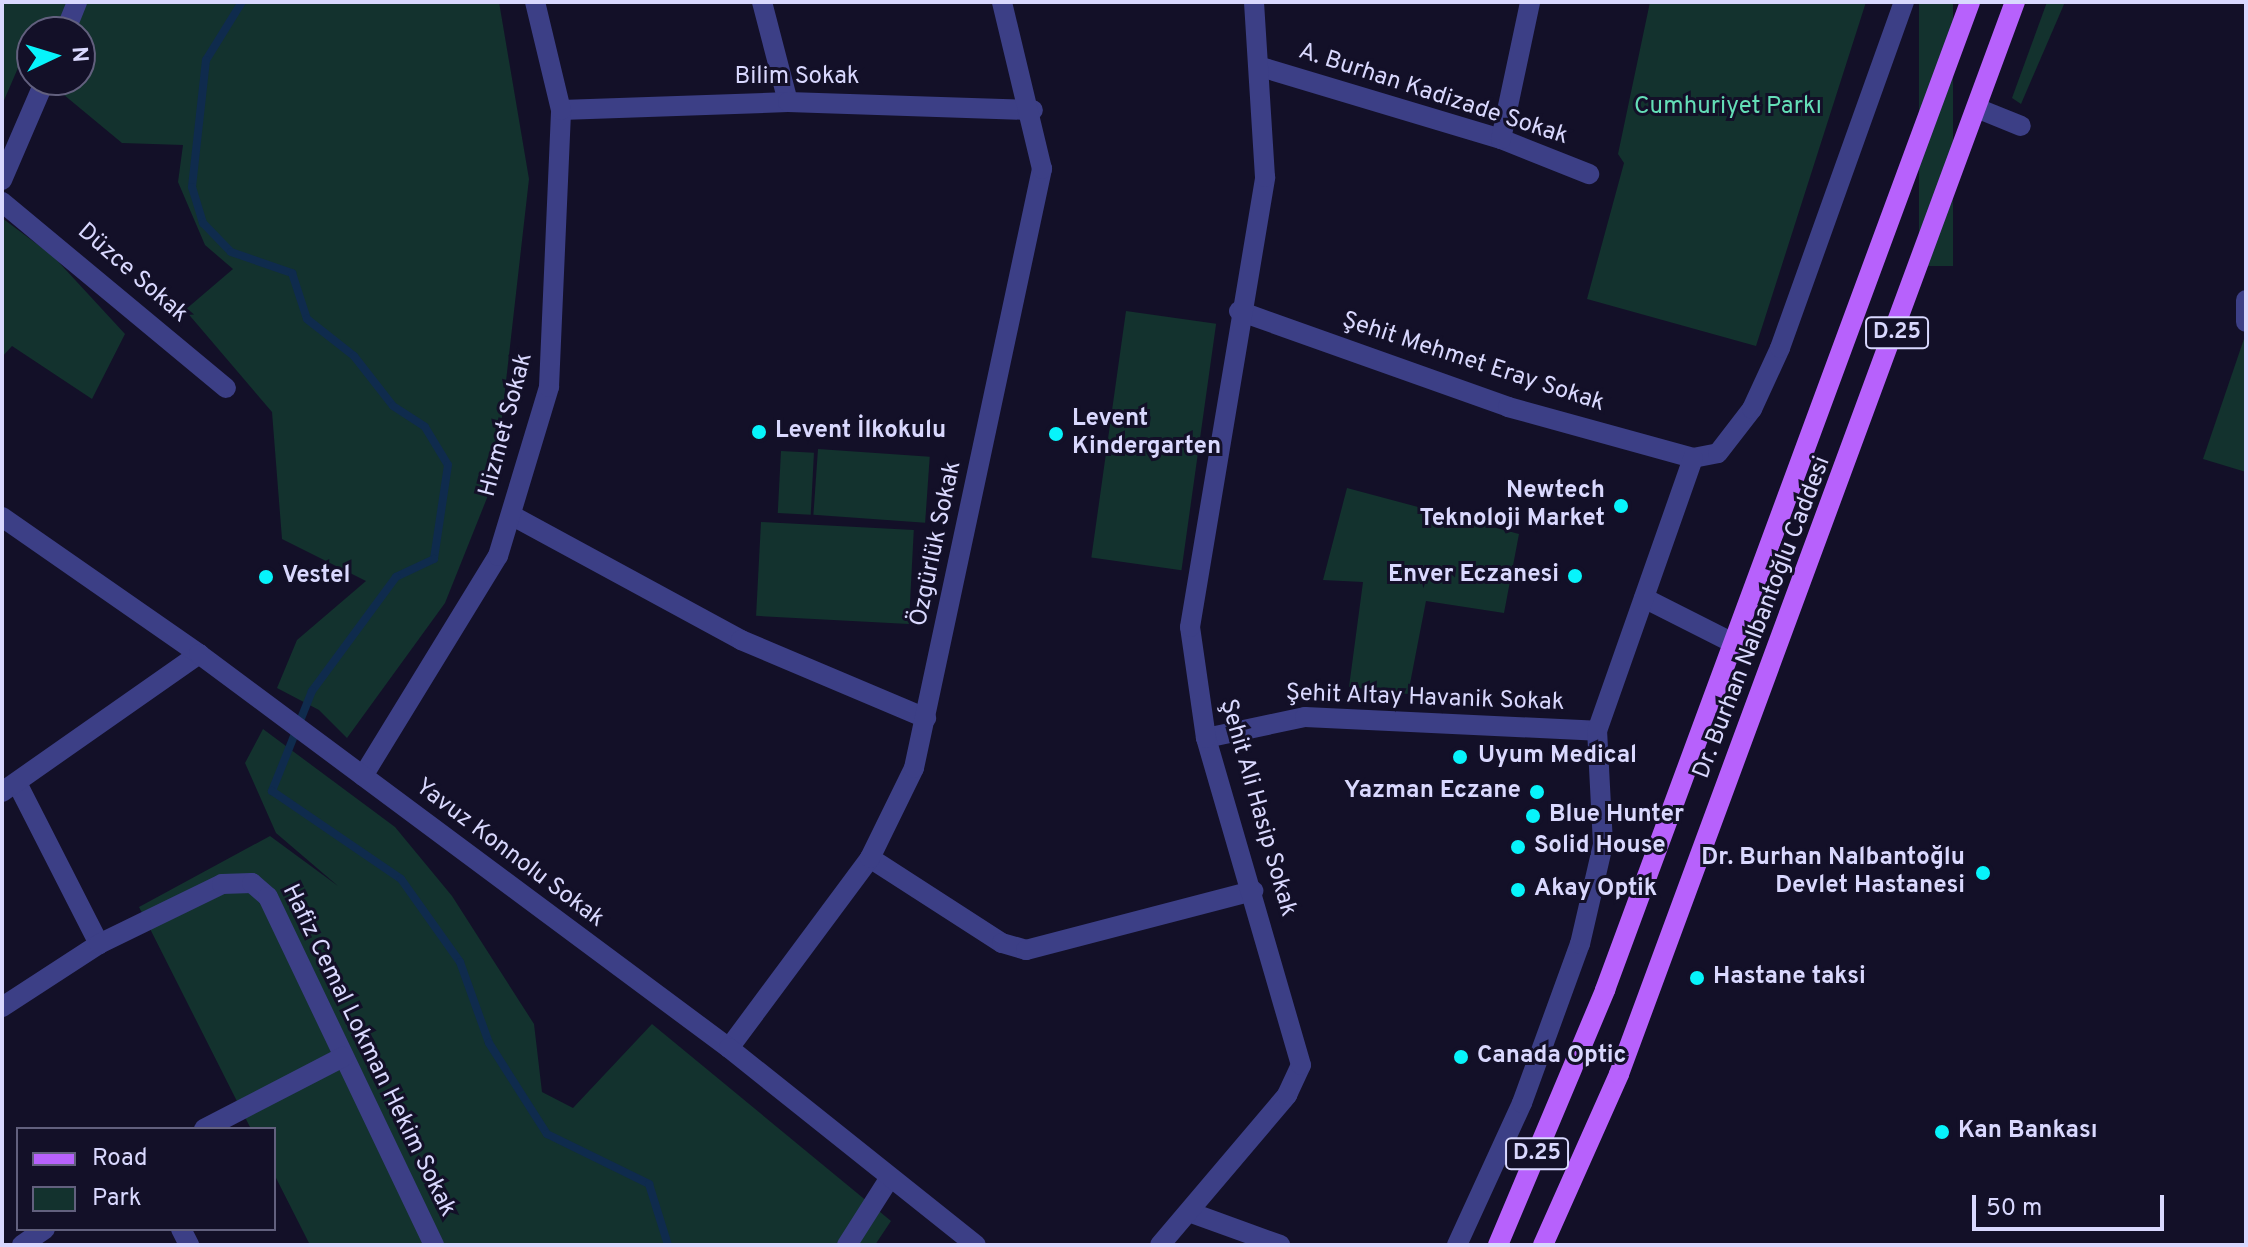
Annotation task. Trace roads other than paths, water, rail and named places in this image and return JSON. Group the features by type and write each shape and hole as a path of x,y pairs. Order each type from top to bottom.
{"main road":[{"name":"Dr. Burhan Nalbantoğlu Caddesi","path":"1498,1245 1600,1004 1970,2"},
{"name":"Dr. Burhan Nalbantoğlu Caddesi","path":"1543,1245 1619,1074 1979,109 2015,2"}],"street":[{"name":"Hizmet Sokak","path":"363,776 489,574 511,515 553,354 561,110 535,2"},
{"path":"762,2 788,102"},
{"name":"Özgürlük Sokak","path":"729,1048 870,858 907,789 926,718 1040,180 1033,110 1002,2"},
{"name":"Şehit Ali Hasip Sokak","path":"1160,1245 1299,1073 1253,891 1206,738 1191,602 1239,311 1265,177 1261,67 1254,2"},
{"path":"1501,139 1530,2"},
{"path":"1457,1245 1553,1025 1596,887 1604,824 1593,766 1597,731 1693,458 1718,453 1761,392 1904,2"},
{"name":"A. Burhan Kadizade Sokak","path":"1261,67 1501,139 1589,174"},
{"path":"2,180 38,96"},
{"name":"Bilim Sokak","path":"561,110 788,102 1033,110"},
{"path":"1979,109 2021,126"},
{"name":"Düzce Sokak","path":"2,202 226,388"},
{"path":"2246,300 2246,322"},
{"name":"Şehit Mehmet Eray Sokak","path":"1239,311 1508,407 1693,458"},
{"path":"511,515 741,640 926,718"},
{"name":"Yavuz Konnolu Sokak","path":"2,517 199,654 729,1048 889,1179 976,1245"},
{"path":"1644,598 1735,644"},
{"path":"2,1007 99,944 10,787 199,654"},
{"name":"Şehit Altay Havanik Sokak","path":"1206,738 1305,717 1597,731"},
{"path":"870,858 1002,943 1026,950 1253,891"},
{"name":"Hafiz Cemal Lokman Hekim Sokak","path":"99,944 222,884 252,883 268,897 434,1245"},
{"path":"208,1127 343,1057"},
{"path":"847,1245 889,1179"},
{"path":"1189,1212 1280,1245"},
{"path":"22,1245 42,1231"}],"waterway":[{"path":"242,2 206,60 192,187 203,223 231,252 292,273 307,319 354,356 393,406 425,427 448,465 434,559 396,577 312,691 272,791 401,879 460,962 489,1043 547,1134 649,1184 668,1245"}],"place":[{"name":"Levent İlkokulu","path":"759,432"},
{"name":"Levent Kindergarten","path":"1056,434"},
{"name":"Newtech Teknoloji Market","path":"1621,506"},
{"name":"Enver Eczanesi","path":"1575,576"},
{"name":"Vestel","path":"266,577"},
{"name":"Uyum Medical","path":"1460,757"},
{"name":"Yazman Eczane","path":"1537,792"},
{"name":"Blue Hunter","path":"1533,816"},
{"name":"Solid House","path":"1518,847"},
{"name":"Dr. Burhan Nalbantoğlu Devlet Hastanesi","path":"1983,873"},
{"name":"Akay Optik","path":"1518,890"},
{"name":"Hastane taksi","path":"1697,978"},
{"name":"Canada Optic","path":"1461,1057"},
{"name":"Kan Bankası","path":"1942,1132"}],"park label":[{"name":"Cumhuriyet Parkı","path":"1728,108"}]}
